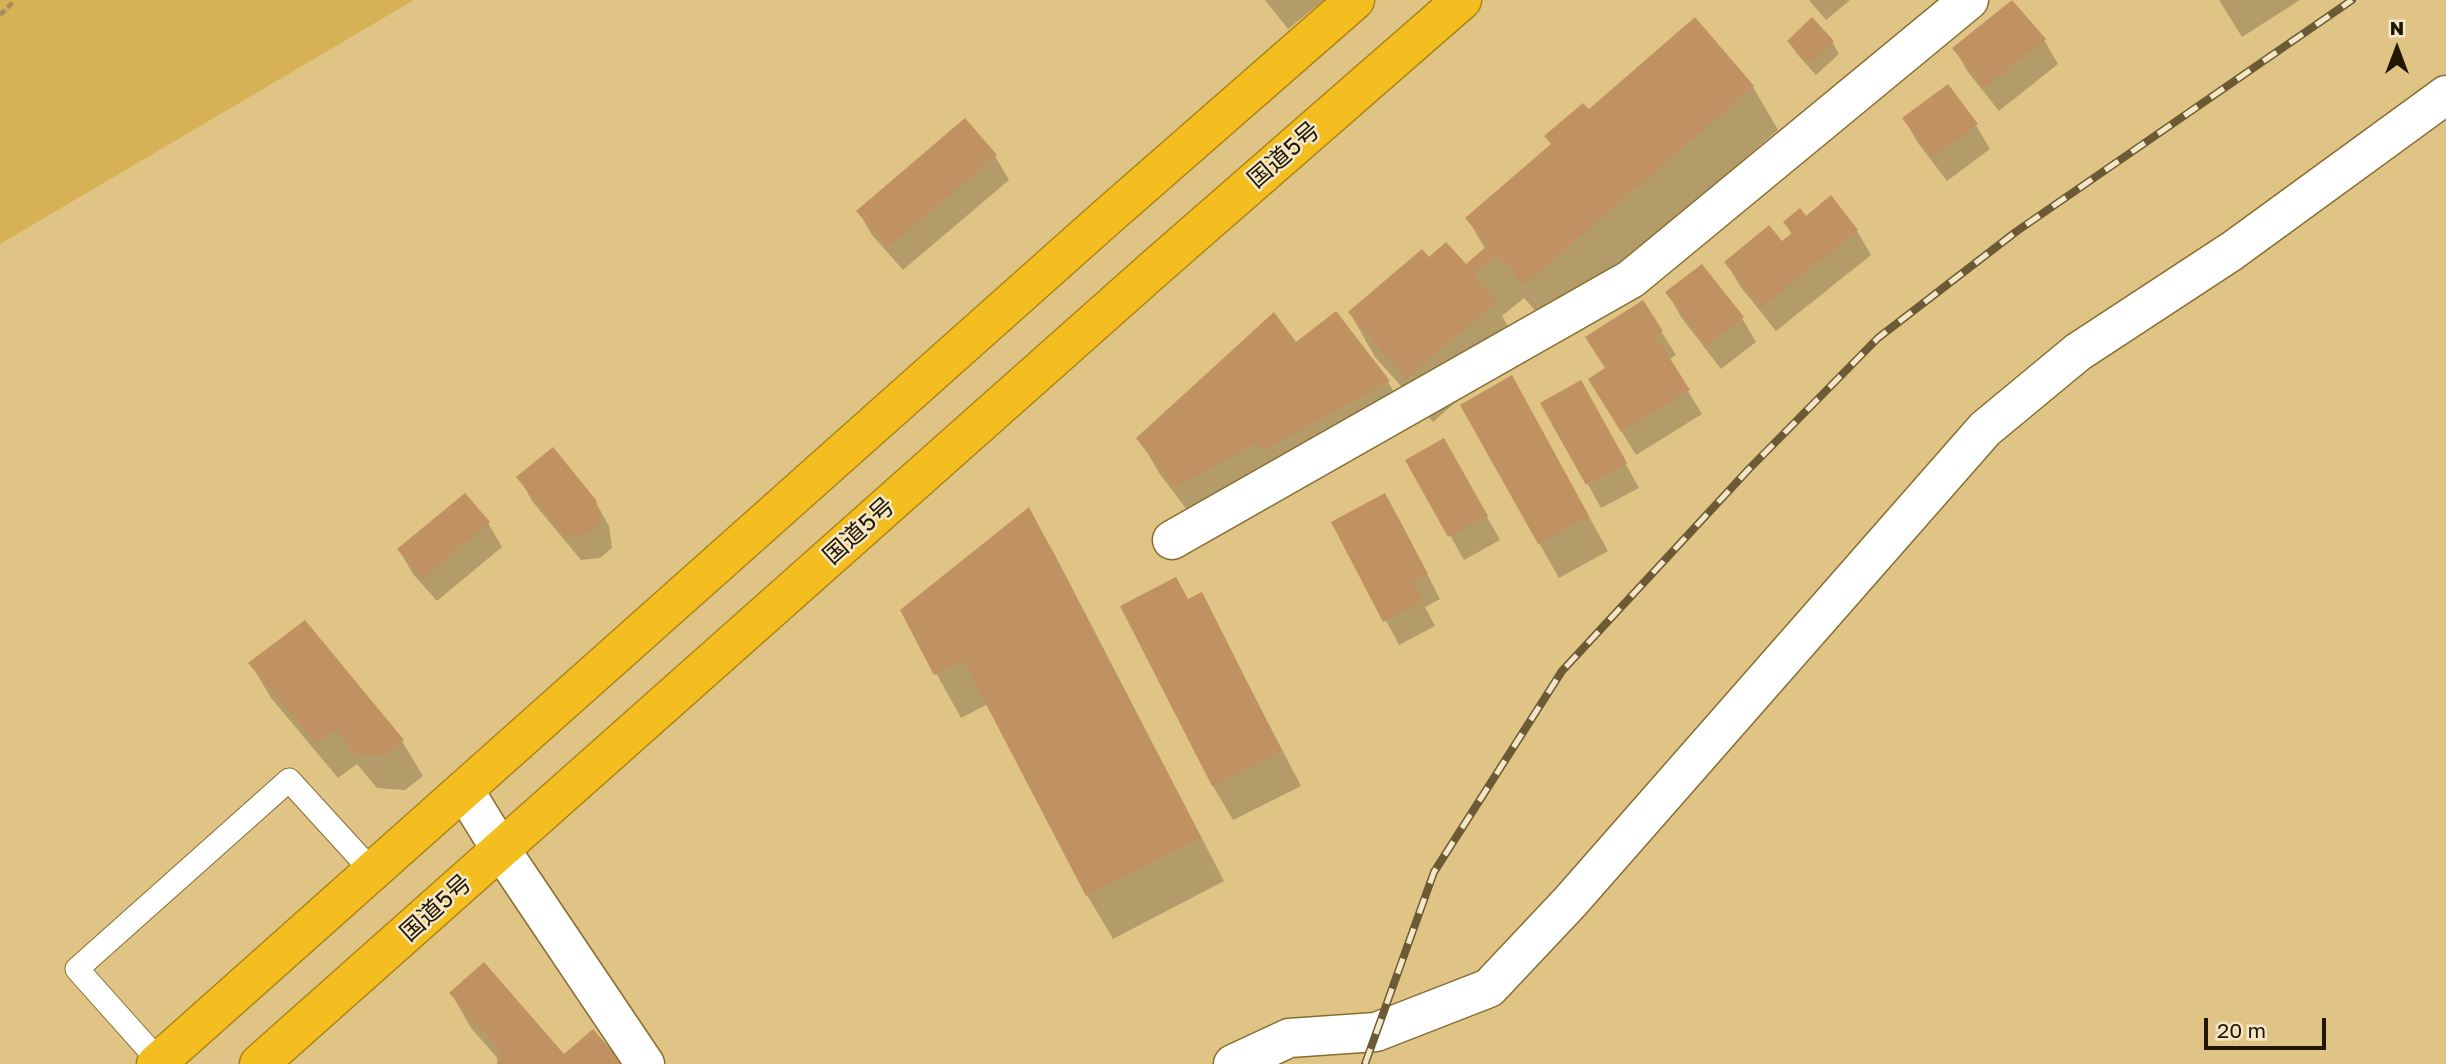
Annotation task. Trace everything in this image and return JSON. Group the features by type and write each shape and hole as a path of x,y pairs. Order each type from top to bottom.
{"highway":[{"path":"157,1063 1108,216 1355,0"},
{"name":"国道5号","path":"259,1064 1155,268 1462,0"}],"street":[{"path":"1171,540 1631,279 1969,0"},
{"path":"1233,1064 1289,1038 1376,1032 1489,988 1570,902 1985,429 2078,352 2232,251 2446,95"},
{"path":"464,790 500,850 645,1064"}],"lane":[{"path":"157,1063 77,969 289,780 372,871"}],"path":[{"path":"0,15 15,0"}],"shaded area":[{"path":"0,0 414,0 0,244"}],"building":[{"path":"2012,0 2046,39 1984,88 1952,48"},
{"path":"1695,17 1754,86 1524,285 1497,255 1474,275 1496,302 1406,379 1348,312 1422,249 1429,257 1446,242 1466,264 1488,245 1465,218 1551,144 1544,136 1583,103 1589,109"},
{"path":"1812,17 1834,41 1808,64 1787,41"},
{"path":"1948,84 1978,124 1932,158 1902,118"},
{"path":"965,118 997,155 888,247 856,211"},
{"path":"1831,195 1858,230 1761,308 1724,262 1769,225 1782,241 1792,233 1783,222 1800,208 1806,216"},
{"path":"1702,264 1744,317 1706,346 1665,292"},
{"path":"1643,300 1663,331 1655,335 1690,390 1621,432 1588,379 1605,368 1585,337"},
{"path":"1336,311 1390,381 1264,450 1258,442 1175,488 1136,438 1274,312 1296,342"},
{"path":"1512,375 1589,516 1538,544 1460,405"},
{"path":"1581,380 1627,463 1586,485 1540,403"},
{"path":"1444,438 1488,516 1448,537 1405,460"},
{"path":"553,447 596,500 600,523 586,534 565,537 516,477"},
{"path":"465,493 490,522 422,579 397,549"},
{"path":"1385,493 1428,574 1413,582 1423,601 1383,622 1331,522"},
{"path":"1029,507 1201,837 1086,896 963,660 934,675 900,610"},
{"path":"1176,577 1188,599 1202,592 1282,751 1212,786 1120,606"},
{"path":"305,620 404,740 385,756 355,754 336,730 317,744 248,663"},
{"path":"484,962 564,1054 593,1029 623,1064 497,1064 498,1048 449,993"}],"railway":[{"path":"1365,1064 1434,872 1562,671 1748,470 1878,338 2017,231 2352,0"}]}
